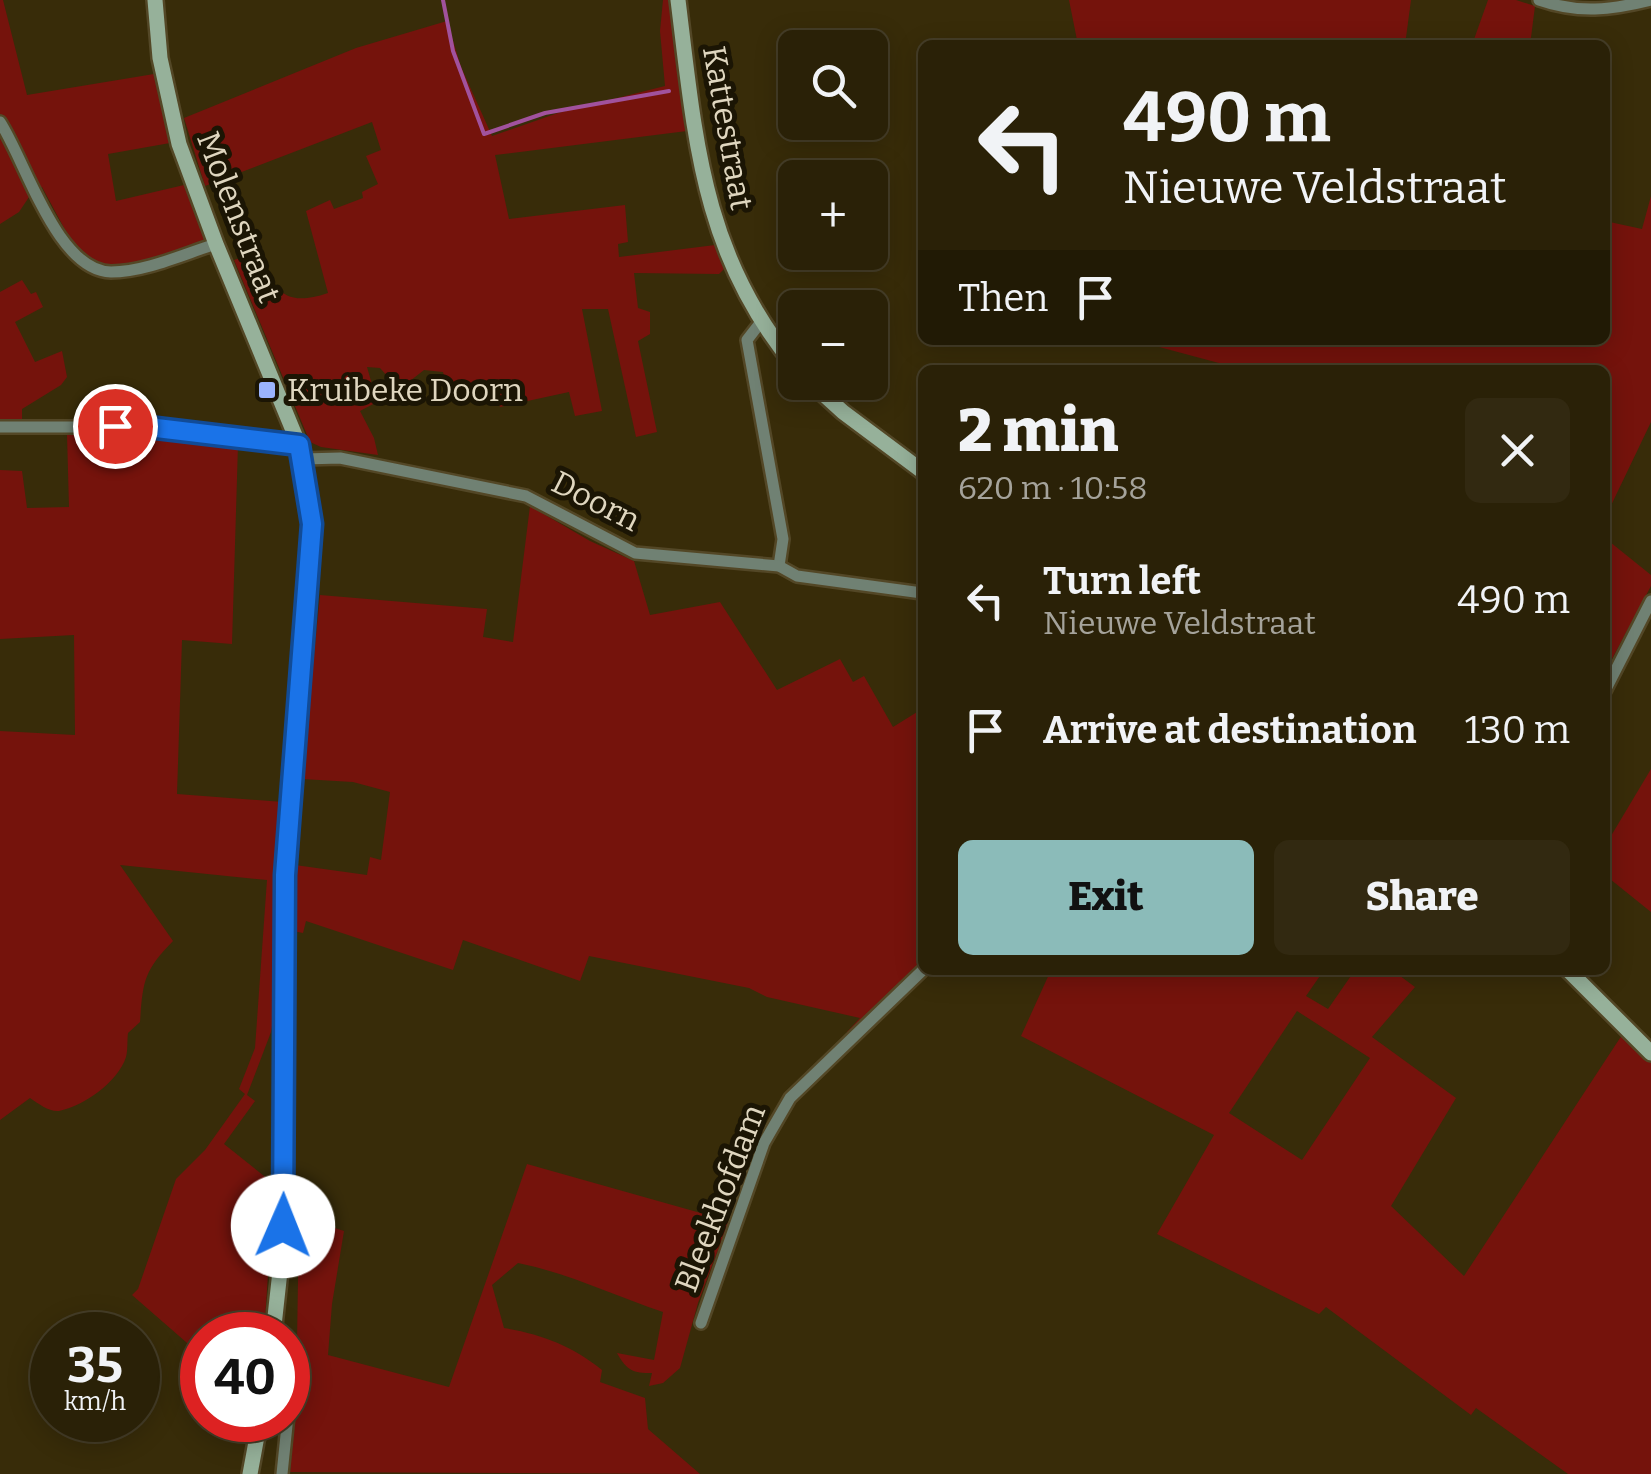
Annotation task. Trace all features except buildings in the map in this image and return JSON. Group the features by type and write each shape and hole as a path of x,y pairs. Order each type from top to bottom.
{"street":[{"name":"Molenstraat","path":"155,0 160,58 179,144 301,452 312,524 285,875 284,1188 275,1312"},
{"name":"Kattestraat","path":"678,0 702,176 732,268 761,322 778,344"},
{"path":"1539,0 1577,10 1606,10 1651,0"},
{"path":"0,122 64,243 83,263 108,272 134,269 216,244"},
{"path":"761,322 747,340 783,539 779,566"},
{"path":"830,400 918,468"},
{"name":"Doorn","path":"0,427 148,427 340,458 526,496 635,553 779,566 797,576 918,592"},
{"path":"1610,680 1651,602"},
{"name":"Bleekhofdam","path":"701,1322 764,1143 790,1098 919,975"},
{"path":"1573,975 1651,1053"},
{"path":"250,1474 256,1442"},
{"path":"282,1474 285,1442"}],"shaded area":[{"path":"0,0 27,95 154,74 170,143 108,154 116,201 184,185 205,238 201,244 125,265 96,265 70,239 42,187 30,190 19,212 0,224"},
{"path":"663,0 672,0 687,131 495,155 509,219 625,205 628,242 618,244 619,257 715,245 724,269 719,274 634,273 638,308 650,312 650,334 638,341 657,432 636,437 608,309 582,309 602,411 575,416 569,392 500,407 493,388 450,401 443,372 424,370 410,381 412,396 399,401 380,368 367,367 377,402 360,411 378,455 310,442 234,260 243,257 287,295 311,298 328,293 306,211 330,200 334,209 363,198 362,192 378,184 366,156 381,150 372,122 205,186 184,118 356,48 447,21 461,67 492,136 558,113 665,86 660,31"},
{"path":"1069,0 1411,0 1406,40 1077,40"},
{"path":"1488,0 1516,0 1535,6 1531,40 1474,40"},
{"path":"1651,196 1651,422 1610,508 1610,365 1226,365 1152,345 1610,345 1610,222 1642,229"},
{"path":"22,280 31,294 36,292 43,307 15,322 35,362 62,351 67,377 61,385 22,409 22,420 0,421 0,292"},
{"path":"67,434 164,437 238,445 232,644 182,640 177,794 283,802 276,1002 271,1032 247,1095 255,1101 224,1144 274,1184 266,1312 180,1312 180,1337 160,1319 160,1312 152,1312 132,1295 138,1289 176,1179 205,1150 245,1094 239,1089 255,1048 267,880 120,865 173,941 147,977 140,1022 128,1033 122,1066 99,1092 79,1104 55,1111 30,1098 0,1120 0,731 75,735 74,635 0,639 0,470 22,471 27,508 69,507"},
{"path":"530,506 634,561 650,615 720,602 777,690 840,659 853,682 864,676 893,727 918,711 918,975 857,1042 847,1032 860,1018 767,997 749,988 589,956 580,981 463,940 453,970 306,921 303,933 293,931 295,865 367,875 370,857 381,860 390,792 353,782 302,779 320,595 487,609 483,637 513,642"},
{"path":"1610,542 1651,575 1651,586 1610,663"},
{"path":"1651,769 1651,912 1610,879 1610,838"},
{"path":"1049,975 1321,975 1306,996 1328,1009 1352,975 1399,975 1415,987 1372,1037 1456,1098 1391,1206 1464,1276 1622,1035 1651,1063 1651,1474 1568,1474 1476,1408 1471,1415 1326,1307 1319,1314 1157,1234 1214,1135 1021,1036","holes":["1297,1011 1370,1058 1302,1160 1229,1113"]},
{"path":"527,1164 729,1221 698,1303 680,1368 663,1383 649,1386 652,1373 631,1370 617,1353 654,1360 663,1312 518,1263 492,1285 504,1328 568,1348 602,1370 600,1382 645,1398 648,1429 700,1474 290,1472 293,1442 310,1442 310,1312 297,1312 299,1216 344,1231 328,1355 449,1387"}],"waterway":[{"path":"443,0 453,51 484,134 545,113 669,91"}],"place":[{"name":"Kruibeke Doorn","path":"267,390"}],"route":[{"path":"115,426 299,445 304,460 312,524 285,875 283,1226"}]}
